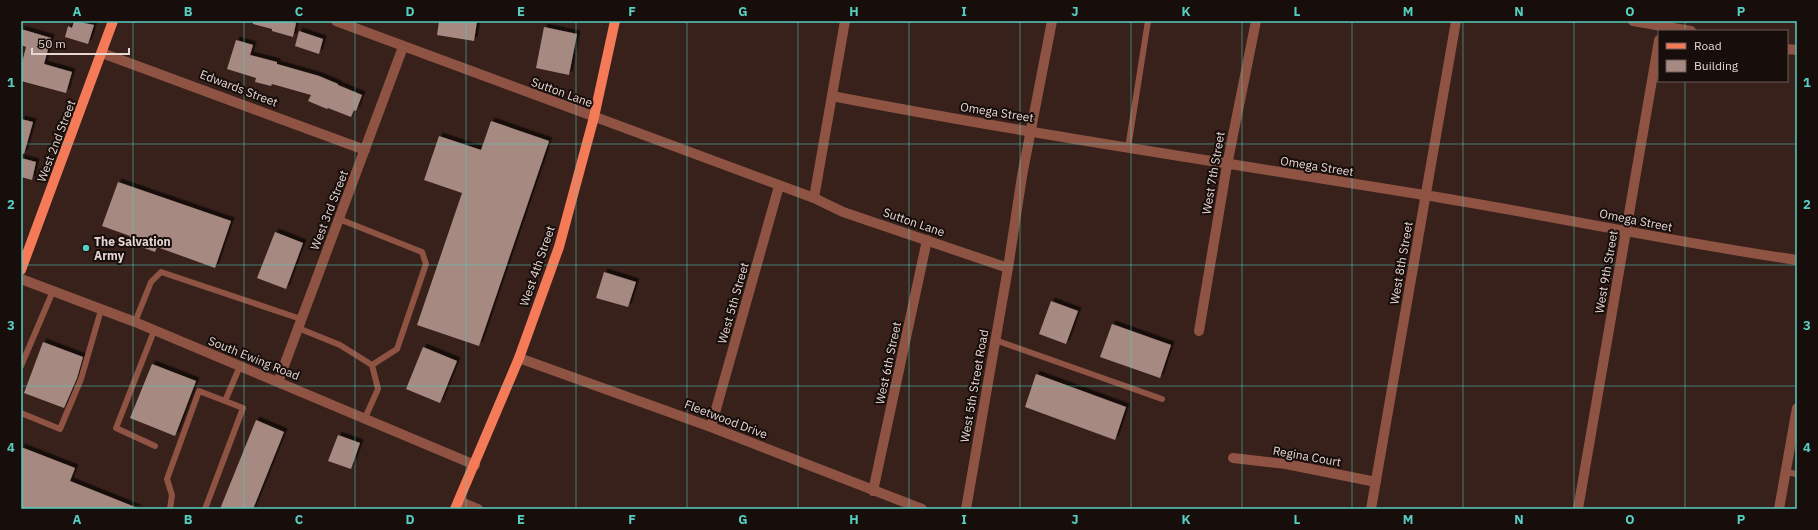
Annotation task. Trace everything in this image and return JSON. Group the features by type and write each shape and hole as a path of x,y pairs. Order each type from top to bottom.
{"main road":[{"name":"West 2nd Street","path":"21,270 113,21"},
{"name":"West 4th Street","path":"457,505 519,358 559,247 594,117 615,21"}],"street":[{"name":"Sutton Lane","path":"336,21 814,198 843,212 1008,268"},
{"path":"814,198 846,21"},
{"path":"1008,268 1022,176 1032,131 1052,21"},
{"name":"West 7th Street","path":"1199,330 1227,165 1256,21"},
{"name":"West 8th Street","path":"1371,509 1456,21"},
{"path":"1633,21 1685,30"},
{"name":"West 9th Street","path":"1578,509 1658,46"},
{"name":"West 3rd Street","path":"278,382 403,47"},
{"name":"Edwards Street","path":"102,53 365,150"},
{"name":"Omega Street","path":"832,96 920,113 1227,165 1426,195 1725,250 1797,260"},
{"name":"West 5th Street","path":"711,427 779,186"},
{"name":"West 6th Street","path":"873,491 927,240"},
{"name":"West 5th Street Road","path":"966,509 1008,268"},
{"name":"South Ewing Road","path":"21,279 135,322 474,465"},
{"name":"Fleetwood Drive","path":"519,358 711,427 922,509"},
{"path":"1779,509 1797,408"},
{"name":"Regina Court","path":"1233,458 1286,464 1376,482"},
{"path":"457,505 478,509"}],"lane":[{"path":"1128,148 1148,21"},
{"path":"339,219 422,252 426,264 397,349 372,366"},
{"path":"135,322 151,282 161,272 300,323 340,344 372,366 378,389 365,418"},
{"path":"21,366 53,292"},
{"path":"21,413 60,428 81,379 101,310"},
{"path":"154,331 116,428 155,446"},
{"path":"995,340 1162,399"},
{"path":"225,401 240,366"},
{"path":"170,509 172,495 167,479 200,391 242,408 204,509"},
{"path":"1786,472 1797,474"}],"building":[{"path":"74,21 94,25 88,44 65,37 68,26 72,28"},
{"path":"253,21 289,21 296,23 293,37 253,24"},
{"path":"439,21 477,21 474,41 437,35"},
{"path":"544,27 577,34 569,75 536,68"},
{"path":"21,29 51,38 44,64 72,72 66,93 21,81 21,66 26,47 21,45"},
{"path":"299,31 323,39 319,54 295,46"},
{"path":"236,40 253,45 250,55 319,76 362,95 356,111 354,110 351,117 308,101 311,95 272,84 271,86 255,82 256,78 227,69"},
{"path":"21,119 33,122 24,154 21,153"},
{"path":"491,121 549,141 479,346 417,325 462,193 424,180 439,136 481,150"},
{"path":"21,158 36,162 32,180 21,177"},
{"path":"118,182 231,221 215,268 157,247 155,252 128,242 130,236 102,226"},
{"path":"275,232 303,243 286,289 257,278"},
{"path":"604,272 636,282 628,307 596,298"},
{"path":"1051,301 1078,311 1066,344 1039,334"},
{"path":"1112,324 1171,345 1160,378 1100,357"},
{"path":"43,342 83,357 77,378 64,408 24,393"},
{"path":"423,347 457,361 440,403 406,389"},
{"path":"152,364 196,381 175,436 130,418"},
{"path":"1036,374 1126,407 1115,440 1025,407"},
{"path":"256,420 284,432 253,509 220,509"},
{"path":"338,435 360,443 351,469 328,461"},
{"path":"21,447 75,468 70,481 140,509 21,509"}],"place":[{"name":"The Salvation Army","path":"86,248"}]}
